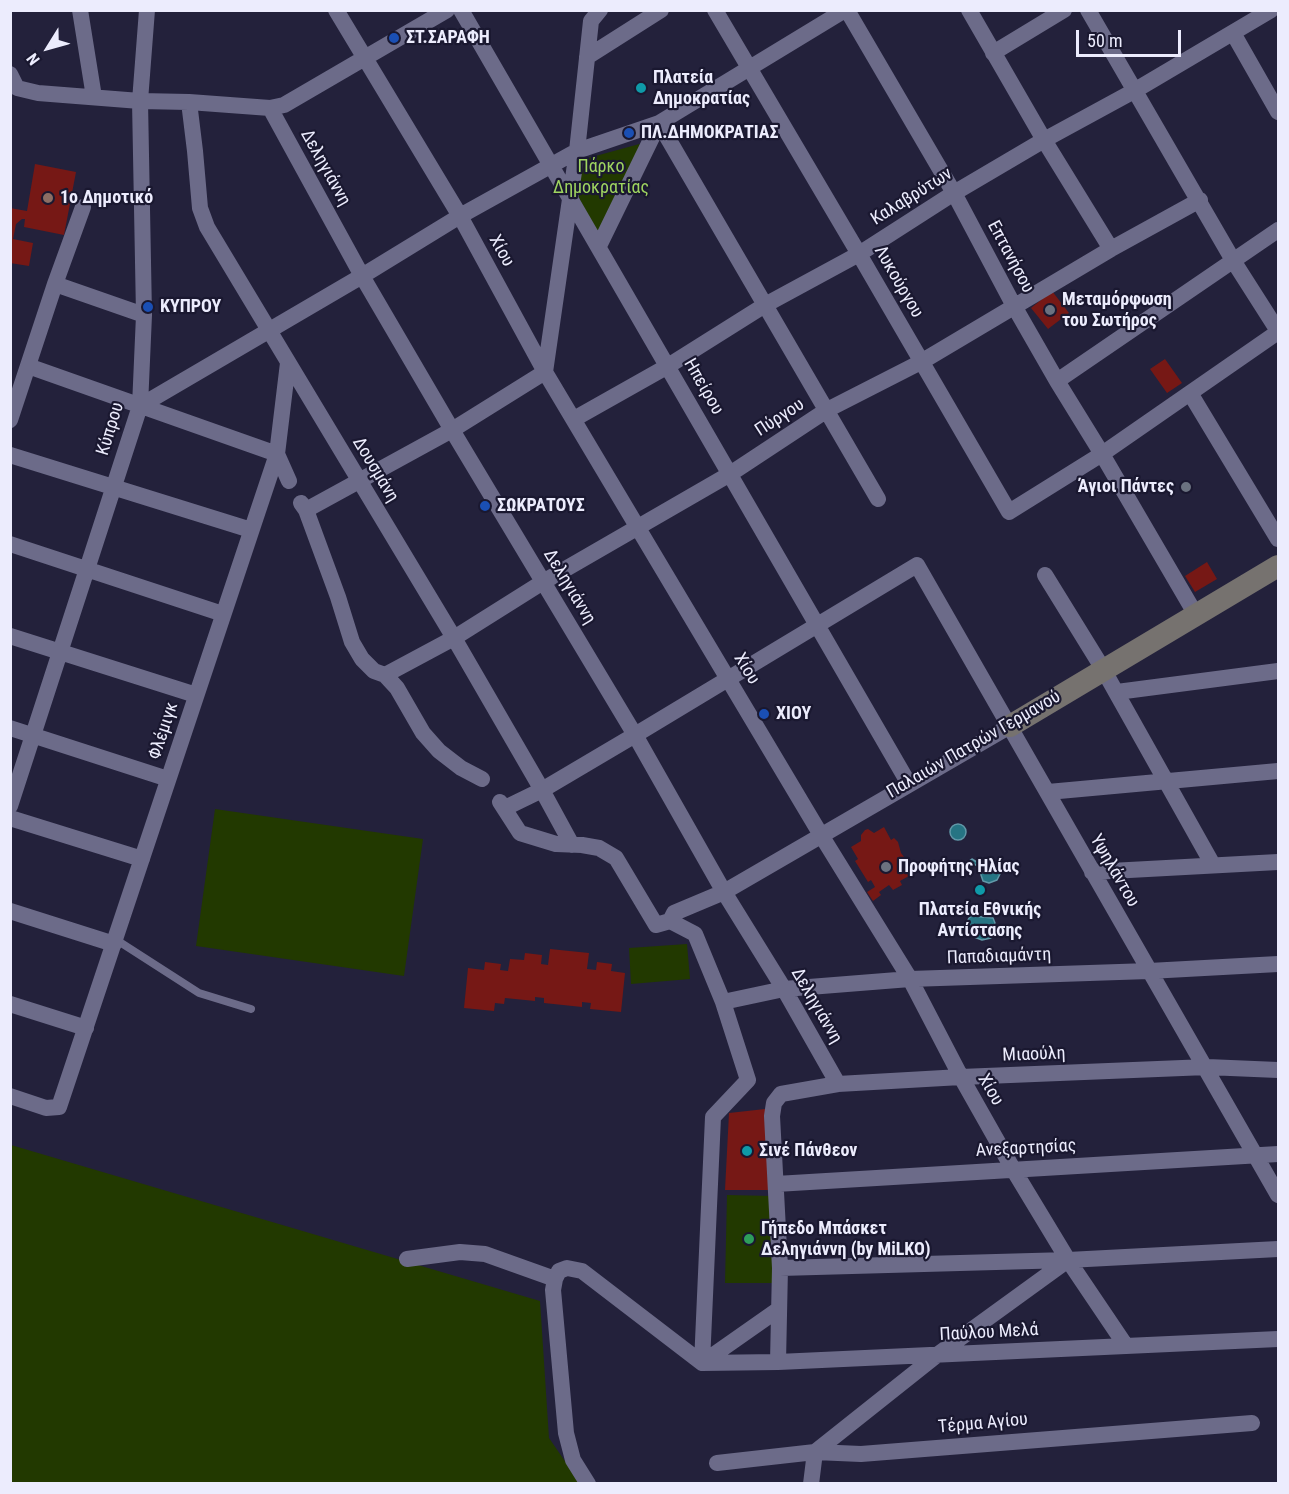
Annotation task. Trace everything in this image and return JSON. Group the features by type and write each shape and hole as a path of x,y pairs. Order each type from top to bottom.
{"street":[{"path":"80,10 94,97"},
{"name":"Κύπρου","path":"10,806 140,406 144,315 140,101 147,10"},
{"name":"Χίου","path":"336,10 460,216 545,372 821,835 910,979 961,1077 1013,1169 1068,1260 1126,1346"},
{"path":"14,81 38,93 270,108 284,105 447,10"},
{"name":"Ηπείρου","path":"461,10 909,784"},
{"path":"587,57 661,10"},
{"name":"Λυκούργου","path":"715,10 1008,512 1102,454"},
{"path":"140,406 460,216 577,151 659,123 846,10"},
{"name":"Επτανήσου","path":"846,10 954,193 1057,381 1196,615"},
{"path":"969,10 1044,140 1111,249"},
{"path":"993,53 1064,10"},
{"path":"1088,10 1234,262 1278,332 1102,454"},
{"name":"Καλαβρύτων","path":"574,419 668,366 765,305 859,254 954,193 1044,140 1134,91 1271,10"},
{"path":"482,779 461,768 439,751 423,733 397,688 385,675 374,671 362,659 352,642 304,507 360,482 452,430 545,372 577,151 592,14"},
{"path":"1233,33 1278,112"},
{"name":"Δουσμάνη","path":"189,102 200,208 207,227 454,638 572,845"},
{"name":"Δεληγιάννη","path":"270,108 362,276 635,735 724,892 784,989 838,1084"},
{"path":"599,246 659,123"},
{"path":"659,123 878,500"},
{"name":"Πύργου","path":"385,675 454,638 543,582 730,474 826,410 921,362 1111,249 1200,200"},
{"path":"10,420 83,207"},
{"path":"1057,381 1278,230"},
{"path":"55,284 144,315"},
{"name":"Φλέμιγκ","path":"10,1096 46,1108 60,1107 277,454 288,363"},
{"path":"28,366 277,454 289,481"},
{"path":"1190,393 1278,539"},
{"path":"10,455 252,530"},
{"path":"10,544 223,614"},
{"name":"Υψηλάντου","path":"818,626 917,565 1278,1194"},
{"name":"Παλαιών Πατρών Γερμανού","path":"670,921 674,913 724,892 1010,726 1278,566"},
{"path":"1045,575 1104,669 1213,865"},
{"path":"702,1363 714,1117 748,1080 723,1002 695,934 670,921 656,925 616,858 599,848 556,844 520,833 502,805 542,790 818,626"},
{"path":"10,636 196,695"},
{"path":"1117,692 1278,671"},
{"path":"10,728 168,779"},
{"path":"1048,792 1278,771"},
{"path":"10,818 142,859"},
{"path":"1092,872 1278,862"},
{"path":"10,911 115,941"},
{"name":"Παπαδιαμάντη","path":"723,1002 784,989 910,979 1278,964"},
{"path":"10,1004 86,1028"},
{"name":"Μιαούλη","path":"776,1184 772,1116 774,1103 781,1094 838,1084 961,1077 1207,1067 1278,1070"},
{"name":"Ανεξαρτησίας","path":"776,1184 1278,1154"},
{"path":"776,1184 780,1268 778,1362"},
{"path":"780,1268 1068,1260 1278,1249"},
{"path":"407,1259 460,1252 485,1254 555,1279"},
{"path":"811,1484 815,1452 937,1354 1068,1260"},
{"path":"588,1484 573,1460 566,1433 553,1290 559,1271 567,1268 582,1271 702,1363"},
{"path":"702,1363 779,1309"},
{"name":"Παύλου Μελά","path":"702,1363 778,1362 1278,1339"},
{"name":"Τέρμα Αγίου","path":"717,1463 815,1452 861,1454 1251,1423"}],"lane":[{"path":"115,941 199,993 252,1009"}],"green space":[{"name":"Πάρκο Δημοκρατίας","path":"643,143 599,237 576,192 581,160"},
{"path":"215,809 423,839 404,976 196,946"},
{"path":"687,944 690,979 631,984 629,948"},
{"path":"11,1145 540,1301 549,1438 580,1483 11,1484"},
{"name":"Γήπεδο Μπάσκετ Δεληγιάννη (by MiLKO)","path":"727,1195 772,1196 772,1283 725,1283"}],"shaded area":[{"path":"955,824 961,824 966,832 964,838 955,840 950,835 950,829"},
{"path":"972,859 983,866 995,865 1000,874 997,880 989,883 983,881 981,868 969,861"},
{"path":"972,916 993,918 995,923 991,930 993,934 991,938 982,940 974,937 975,930 968,926 967,922"}],"building":[{"path":"35,164 76,172 64,235 24,227 25,219 16,224 13,239 33,243 29,266 10,263 10,208 27,211"},
{"name":"Μεταμόρφωση του Σωτήρος","path":"1052,291 1069,313 1048,329 1031,308"},
{"path":"1165,359 1182,383 1167,393 1150,369"},
{"path":"1207,562 1217,579 1195,592 1185,576"},
{"name":"Προφήτης Ηλίας","path":"884,827 891,840 894,838 898,842 901,853 916,872 900,881 902,885 893,890 889,885 879,892 881,895 873,901 867,892 875,887 871,880 868,882 855,861 858,859 851,847 861,841 861,835 865,830 868,829 874,833"},
{"path":"550,949 589,953 587,969 596,970 597,962 612,964 611,971 625,973 621,1012 590,1009 591,1003 582,1002 582,1007 544,1003 544,998 535,997 535,1001 505,998 504,1004 495,1003 494,1011 464,1008 468,968 484,970 485,962 501,964 500,970 508,971 510,959 524,960 525,953 542,955 541,964 548,965"},
{"name":"Σινέ Πάνθεον","path":"765,1109 770,1190 725,1190 729,1113"}],"place":[{"name":"ΣΤ.ΣΑΡΑΦΗ","path":"394,38"},
{"name":"Πλατεία Δημοκρατίας","path":"641,88"},
{"name":"ΠΛ.ΔΗΜΟΚΡΑΤΙΑΣ","path":"629,133"},
{"name":"1ο Δημοτικό","path":"48,198"},
{"name":"ΚΥΠΡΟΥ","path":"148,307"},
{"name":"Μεταμόρφωση του Σωτήρος","path":"1050,310"},
{"name":"Άγιοι Πάντες","path":"1186,487"},
{"name":"ΣΩΚΡΑΤΟΥΣ","path":"485,506"},
{"name":"ΧΙΟΥ","path":"764,714"},
{"name":"Προφήτης Ηλίας","path":"886,867"},
{"name":"Πλατεία Εθνικής Αντίστασης","path":"980,890"},
{"name":"Σινέ Πάνθεον","path":"747,1151"},
{"name":"Γήπεδο Μπάσκετ Δεληγιάννη (by MiLKO)","path":"749,1239"}]}
